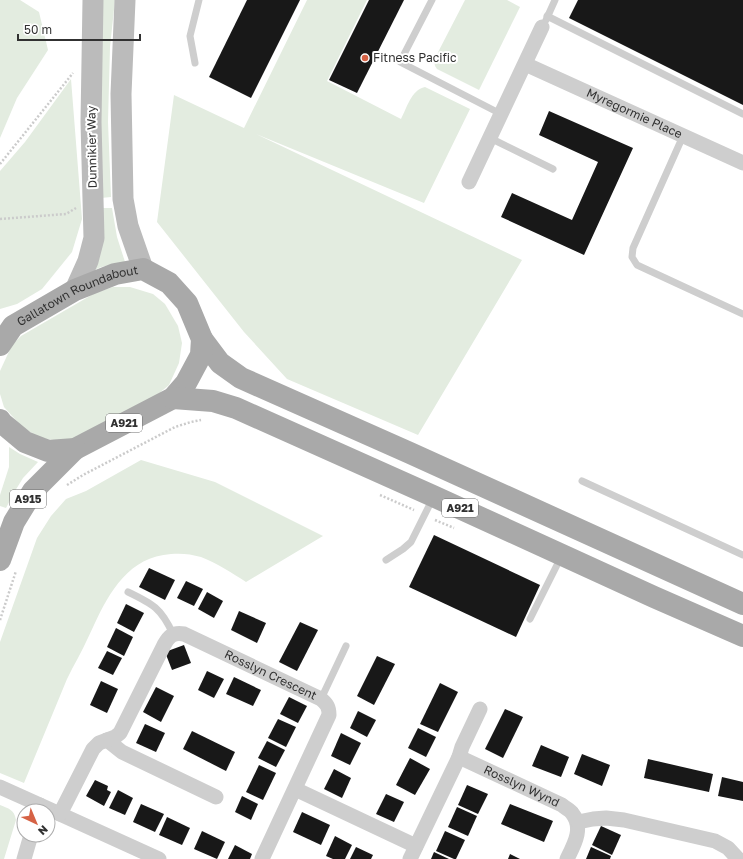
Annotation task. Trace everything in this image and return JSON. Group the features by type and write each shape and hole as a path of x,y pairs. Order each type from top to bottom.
{"main road":[{"name":"Dunnikier Way","path":"75,290 88,261 94,238 91,122 93,0"},
{"path":"125,0 121,94 123,199 128,226 143,269"},
{"name":"Gallatown Roundabout","path":"0,345 7,326 75,290 115,274 143,269 169,283 187,303 202,339"},
{"name":"A921","path":"1,427 25,442 48,451 75,449 173,398 186,383 201,355 202,339"},
{"name":"A921","path":"202,339 220,363 241,378 737,598"},
{"name":"A921","path":"173,398 213,401 236,408 434,496 654,598 743,636"},
{"name":"A915","path":"8,565 14,522 33,492 75,449"}],"street":[{"path":"469,182 545,22"},
{"name":"Myregormie Place","path":"525,64 743,163"},
{"path":"60,814 92,749 99,743 115,738 120,733 164,645 168,638 173,634"},
{"name":"Rosslyn Crescent","path":"173,634 184,634 320,699 326,703 329,708 329,715 296,789 262,859"},
{"path":"296,789 413,853 459,757 462,747 480,709"},
{"path":"108,740 122,752 216,797"},
{"name":"Rosslyn Wynd","path":"459,757 562,805 572,812 578,822"},
{"path":"0,786 31,803"},
{"path":"56,813 158,859"},
{"path":"567,859 578,831 578,822 606,818 631,821 715,841 728,848 738,859"},
{"path":"24,859 29,843"}],"lane":[{"path":"195,63 190,36 199,0"},
{"path":"432,0 400,62 501,114"},
{"path":"555,0 545,22 743,114"},
{"path":"683,136 633,248 632,257 637,265 743,314"},
{"path":"490,138 554,169"},
{"path":"582,481 743,555"},
{"path":"386,560 411,542 434,496"},
{"path":"530,619 562,555"},
{"path":"128,592 147,601 155,607 163,615 173,634"},
{"path":"320,699 346,646"}],"path":[{"path":"0,164 73,72"},
{"path":"0,219 66,214 80,205 93,204"},
{"path":"63,489 83,475 175,427 206,419"},
{"path":"375,492 460,531"},
{"path":"0,620 8,565"}],"shaded area":[{"path":"0,0 20,0 39,12 48,50 17,98 0,138"},
{"path":"103,0 115,0 110,47 108,122 111,197 101,198 99,63"},
{"path":"307,0 367,0 327,81 401,119 416,92 425,87 470,109 424,203 256,134 522,260 418,435 287,379 244,332 157,222 174,95 244,128"},
{"path":"465,0 507,0 520,7 479,90 437,69 434,60"},
{"path":"71,79 82,219 72,252 42,289 17,304 0,309 0,171 25,142"},
{"path":"101,208 112,208 117,237 126,265 106,266 95,270"},
{"path":"113,287 130,287 153,294 165,304 178,326 182,343 179,363 169,385 151,400 77,438 60,441 40,438 22,427 4,407 0,394 0,371 12,345 21,336 95,293"},
{"path":"9,447 38,462 23,478 6,508 0,506 0,495 9,467"},
{"path":"141,460 215,482 323,536 246,582 207,559 186,554 171,554 156,557 132,569 114,588 100,612 67,679 24,783 0,773 0,642 37,538 51,516 66,499 86,491"},
{"path":"0,805 12,811 16,820 4,859 0,859"}],"building":[{"path":"247,0 300,0 251,98 209,77"},
{"path":"369,0 404,0 357,93 329,80"},
{"path":"578,0 743,0 743,105 569,18"},
{"path":"549,111 633,148 584,255 501,217 512,193 572,220 598,162 539,135"},
{"path":"434,535 540,585 516,637 409,587"},
{"path":"149,568 175,580 165,600 139,587"},
{"path":"186,581 203,589 194,606 177,598"},
{"path":"207,592 223,601 214,618 198,609"},
{"path":"126,604 144,613 134,632 117,623"},
{"path":"239,611 266,623 257,643 231,630"},
{"path":"300,622 318,630 297,671 279,662"},
{"path":"116,628 133,637 124,656 107,647"},
{"path":"184,645 191,663 172,670 165,652"},
{"path":"107,651 122,658 113,675 98,668"},
{"path":"377,656 395,664 374,705 357,696"},
{"path":"207,671 224,679 214,698 198,690"},
{"path":"234,677 261,690 253,706 226,694"},
{"path":"101,681 118,689 107,713 90,705"},
{"path":"440,683 458,692 438,732 420,724"},
{"path":"156,687 174,696 161,722 143,712"},
{"path":"289,697 307,706 298,723 280,714"},
{"path":"505,709 523,717 503,758 485,749"},
{"path":"358,711 376,720 367,737 350,728"},
{"path":"278,719 296,727 286,747 268,738"},
{"path":"145,724 165,733 156,752 136,743"},
{"path":"418,728 436,737 426,757 408,748"},
{"path":"192,731 235,752 226,771 183,749"},
{"path":"341,733 361,743 350,765 331,756"},
{"path":"267,741 285,750 276,767 258,758"},
{"path":"541,745 569,757 561,777 532,766"},
{"path":"582,754 610,765 602,786 574,774"},
{"path":"410,758 430,769 415,795 396,785"},
{"path":"648,759 713,774 709,792 644,778"},
{"path":"259,765 276,773 263,800 246,792"},
{"path":"334,769 351,778 342,798 324,789"},
{"path":"722,777 743,782 743,801 718,796"},
{"path":"95,780 108,786 107,790 111,792 104,806 86,796"},
{"path":"467,785 488,794 478,814 458,805"},
{"path":"118,790 133,798 125,815 109,808"},
{"path":"386,794 404,802 394,822 376,814"},
{"path":"242,796 258,804 251,820 235,812"},
{"path":"141,804 164,814 155,832 133,822"},
{"path":"510,804 553,821 544,842 501,824"},
{"path":"457,807 477,816 468,836 448,827"},
{"path":"302,812 330,825 321,845 293,832"},
{"path":"167,817 190,828 182,845 159,835"},
{"path":"601,826 621,835 612,855 592,845"},
{"path":"202,831 225,842 217,859 194,849"},
{"path":"445,831 465,840 456,859 436,851"},
{"path":"335,836 352,845 345,859 333,859 326,856"},
{"path":"235,845 252,854 250,859 228,859"},
{"path":"356,847 373,855 371,859 350,859"},
{"path":"591,847 611,856 610,859 586,859"},
{"path":"434,852 449,859 431,859"},
{"path":"510,854 520,859 508,859"}],"place":[{"name":"Fitness Pacific","path":"365,58"}]}
